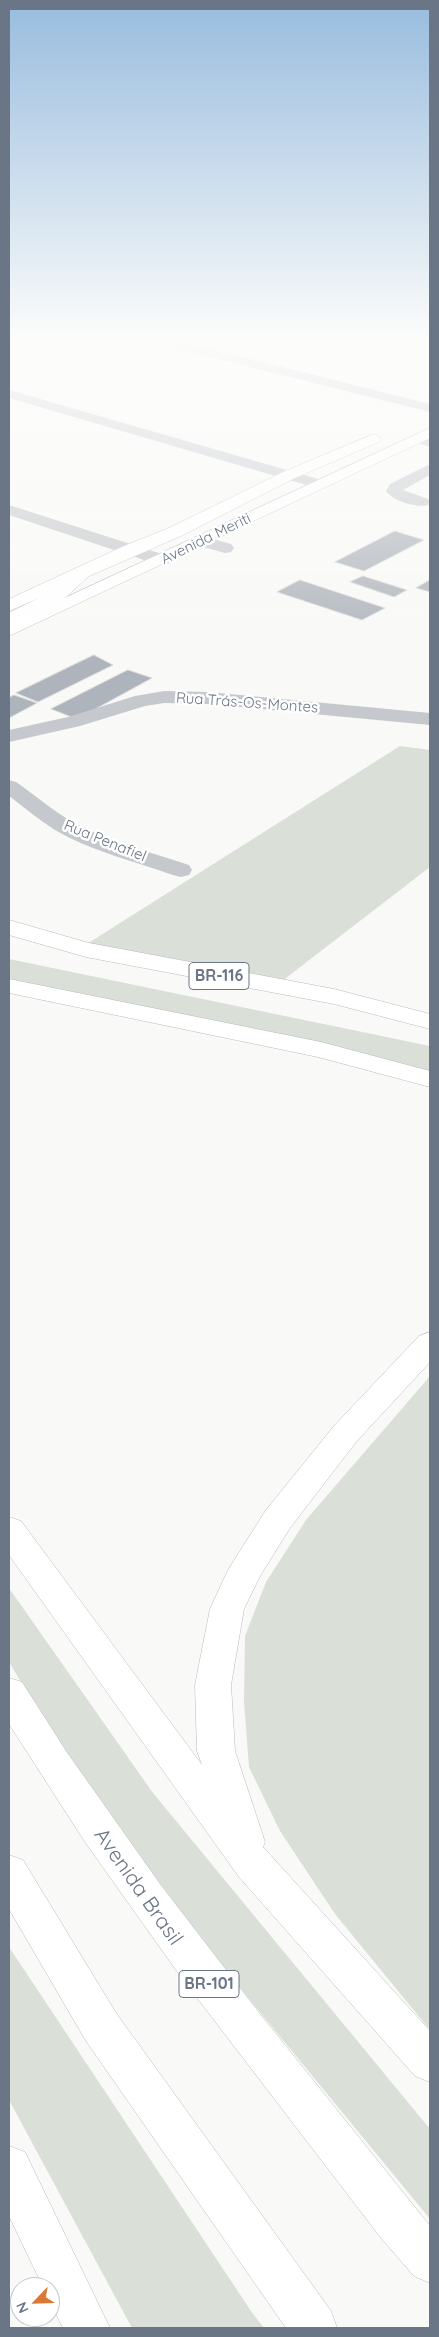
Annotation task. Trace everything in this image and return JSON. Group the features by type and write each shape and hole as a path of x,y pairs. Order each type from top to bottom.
{"main road":[{"name":"Avenida Meriti","path":"9,606 130,550 175,532 288,475 352,448"},
{"name":"Avenida Meriti","path":"9,632 319,484 403,448"},
{"path":"9,620 58,595 83,573"},
{"name":"BR-116","path":"9,927 52,942 134,961 321,994 430,1022"},
{"path":"9,986 321,1050 430,1079"},
{"path":"254,1865 216,1751 214,1685 228,1609 245,1570 278,1519 345,1434 430,1343"},
{"path":"9,1530 254,1865 430,2061"},
{"name":"Avenida Brasil","path":"9,1693 56,1770 177,1942 397,2222 430,2260"},
{"path":"9,1873 100,2026 314,2328"},
{"path":"9,2168 88,2328"}],"street":[{"path":"195,448 319,484"},
{"path":"428,501 400,495 394,491 396,487 430,470"},
{"path":"9,510 162,560"},
{"path":"202,541 225,548"},
{"name":"Rua Trás-Os-Montes","path":"9,736 73,722 142,700 164,697 208,698 430,719"},
{"name":"Rua Penafiel","path":"9,786 28,799 47,816 73,831 181,870"}],"shaded area":[{"path":"400,746 430,750 430,867 282,981 82,947"},
{"path":"9,959 430,1046 430,1073 355,1052 9,981"},
{"path":"430,1376 430,2030 335,1914 280,1831 249,1767 244,1702 245,1636 266,1582 306,1520"},
{"path":"9,1588 153,1793 430,2129 430,2219 106,1825 9,1662"},
{"path":"9,1947 264,2328 132,2328 9,2100"}],"building":[{"path":"395,531 424,540 364,571 335,562"},
{"path":"363,576 407,590 394,597 350,582"},
{"path":"300,580 385,608 362,620 277,592"},
{"path":"430,580 430,592 416,588"},
{"path":"94,655 113,665 38,702 16,693"},
{"path":"128,670 152,678 77,719 51,709"},
{"path":"14,695 37,703 9,718 9,698"}]}
